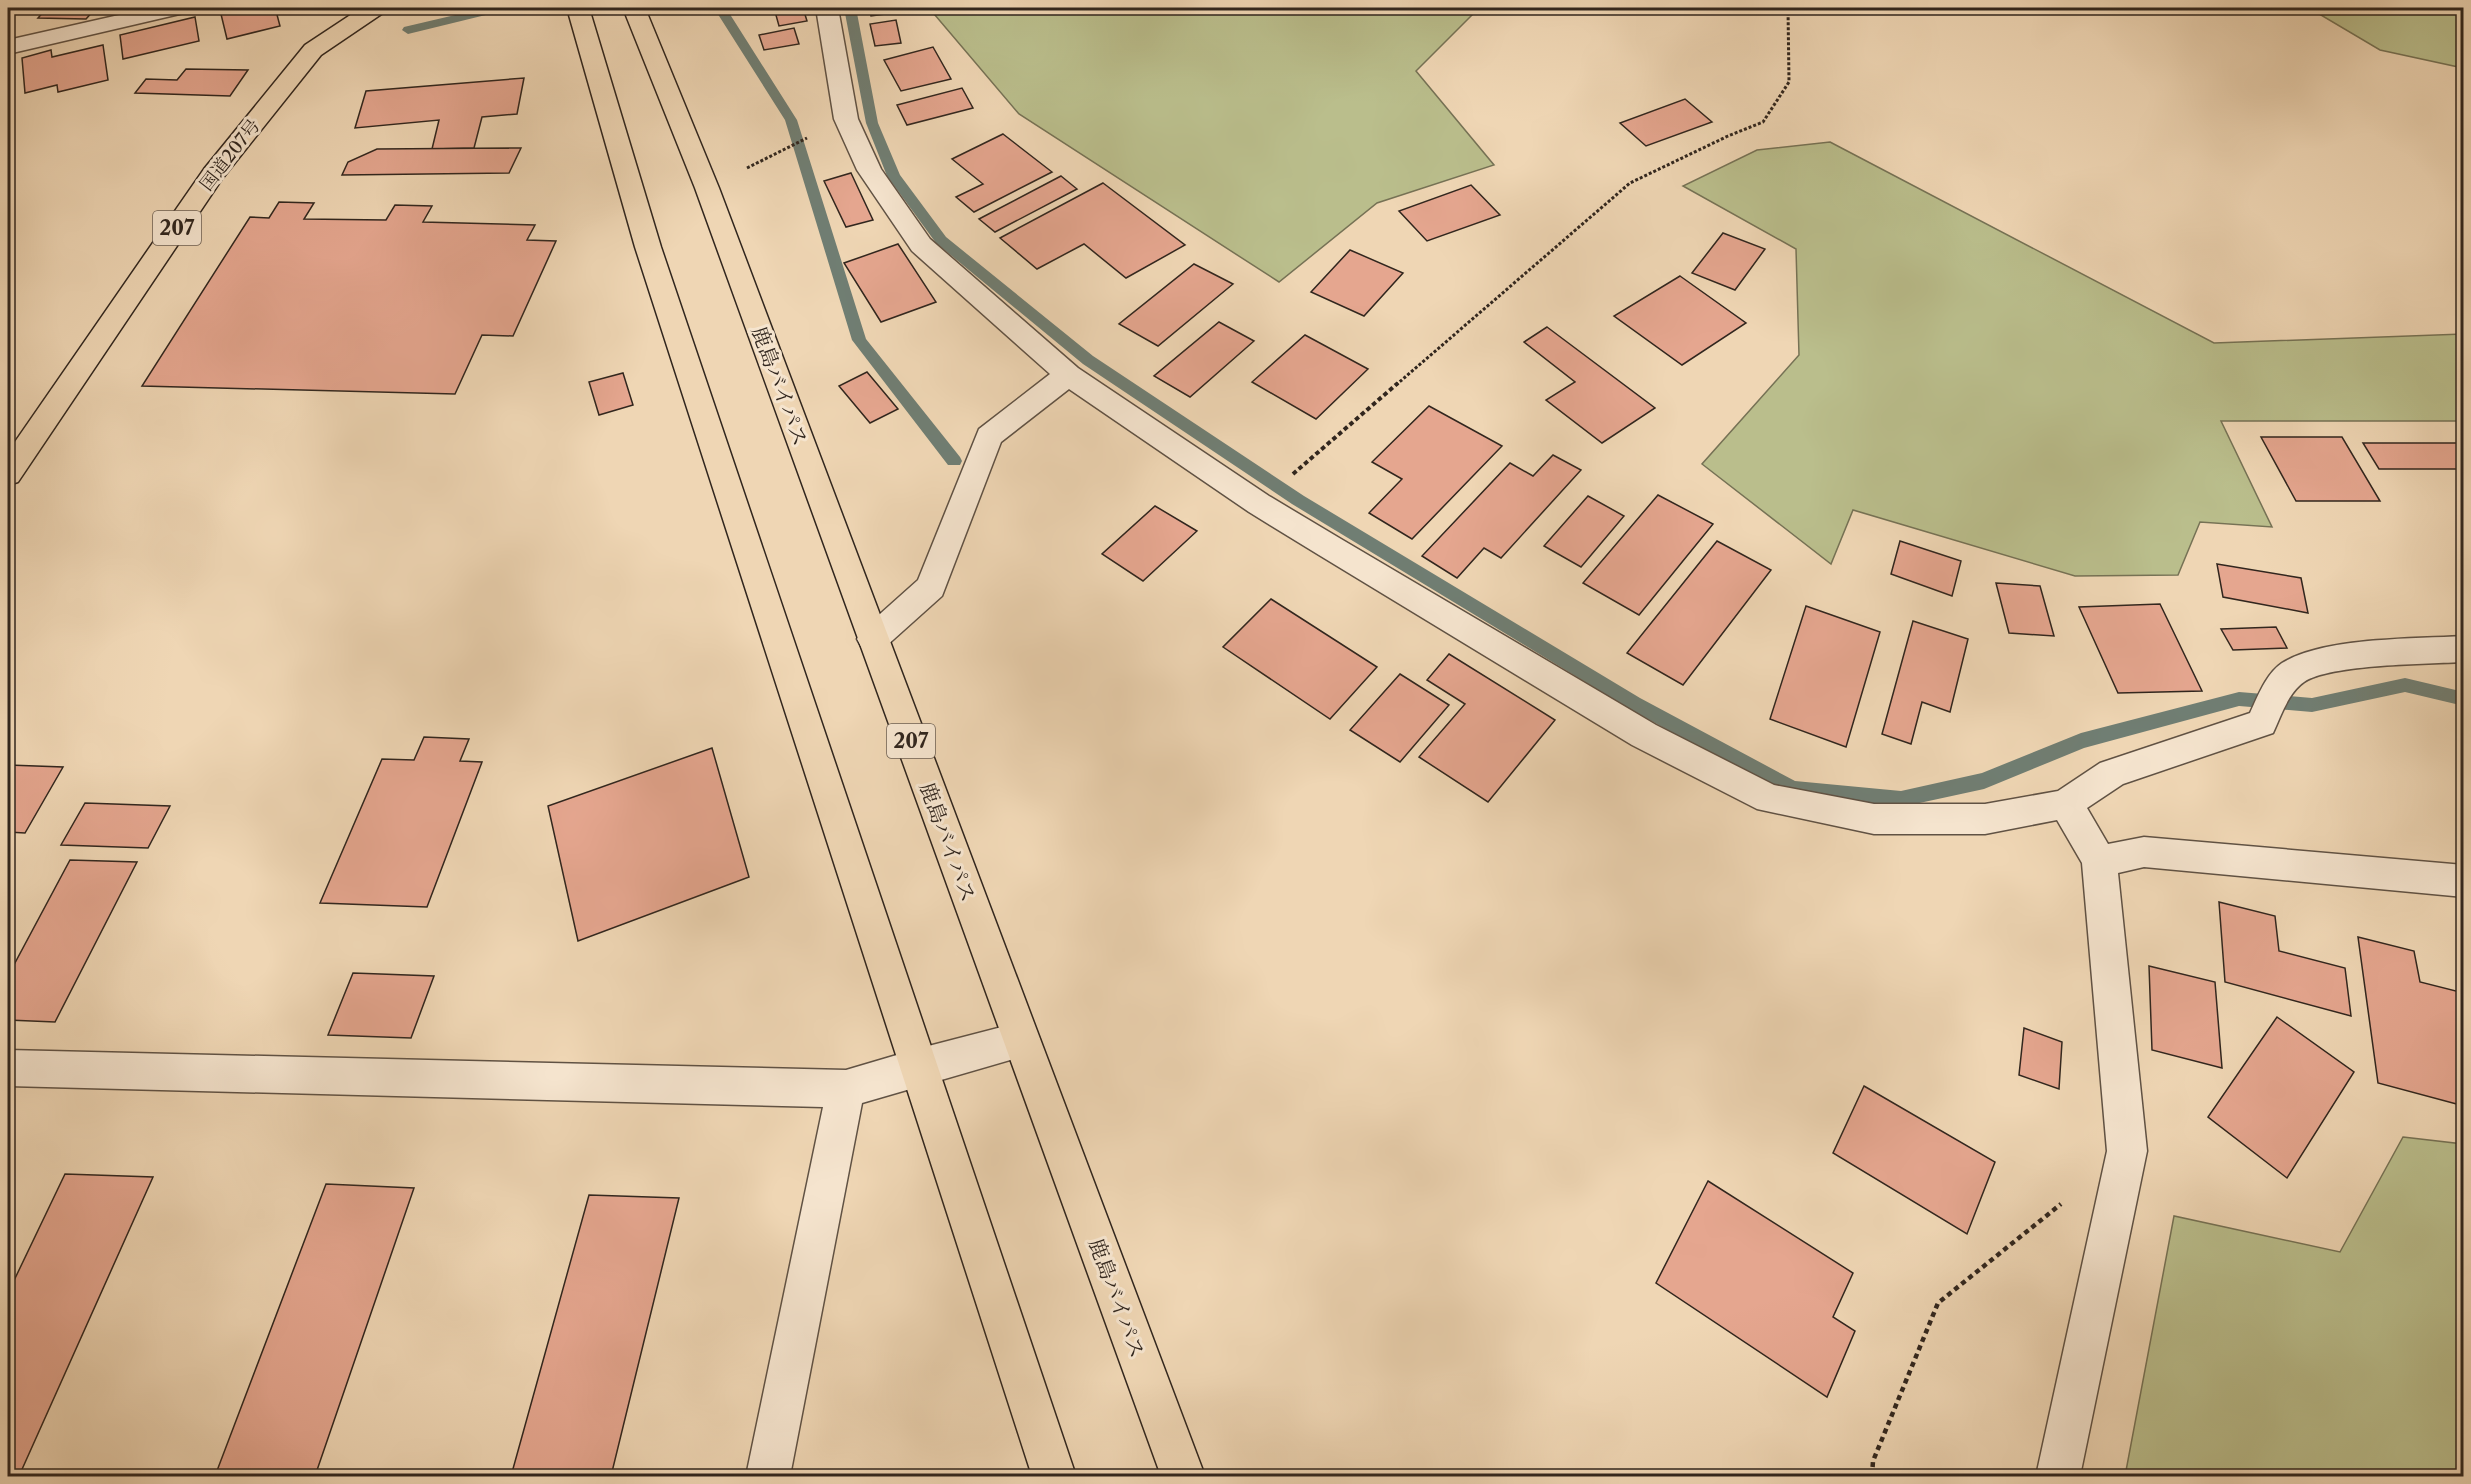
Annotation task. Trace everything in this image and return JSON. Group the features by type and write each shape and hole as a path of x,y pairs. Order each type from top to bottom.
{"highway":[{"name":"国道207号","path":"8,474 213,174 313,50 375,8"},
{"path":"578,8 648,246 917,1067 1054,1476"},
{"name":"鹿島バイパス","path":"634,8 707,188 1183,1476"}],"street":[{"path":"8,47 176,8"},
{"path":"827,8 846,119 869,170 921,245 1068,375 1299,529 1644,735 1769,799 1874,819 1985,819 2066,804 2112,773 2260,723 2279,687 2295,672 2333,660 2463,649"},
{"path":"873,639 931,587 989,435 1068,375"},
{"path":"2058,1476 2127,1151 2099,861 2066,804"},
{"path":"2099,861 2144,852 2463,881"},
{"path":"8,1068 846,1089 917,1067 1021,1040"},
{"path":"768,1476 846,1089"}],"path":[{"path":"1289,477 1630,183 1728,136 1763,122 1789,82 1788,8"},
{"path":"788,147 807,139"},
{"path":"1872,1476 1873,1461 1938,1303 2064,1202"}],"green space":[{"path":"929,8 1479,8 1416,71 1494,165 1377,203 1279,282 1019,114"},
{"path":"2309,8 2463,8 2463,68 2380,50"},
{"path":"1830,142 2214,343 2463,334 2463,421 2221,421 2272,527 2200,522 2178,575 2075,576 1853,510 1831,564 1702,464 1799,355 1796,249 1683,186 1757,150"},
{"path":"2403,1137 2463,1144 2463,1476 2125,1476 2174,1216 2340,1252"}],"building":[{"path":"47,8 96,8 86,19 38,18"},
{"path":"288,8 276,11 280,26 227,39 220,10"},
{"path":"774,8 803,8 807,21 779,26"},
{"path":"869,8 892,8 894,13 871,16"},
{"path":"195,17 199,41 123,59 120,35"},
{"path":"896,20 901,43 875,46 870,24"},
{"path":"794,28 799,44 764,50 759,35"},
{"path":"103,45 108,80 58,92 57,85 25,93 22,58 51,50 52,57"},
{"path":"933,47 951,79 901,91 884,60"},
{"path":"186,69 248,70 230,96 135,93 146,79 177,80"},
{"path":"524,78 517,114 482,117 474,148 432,149 439,120 355,128 366,91"},
{"path":"962,88 973,108 907,125 897,105"},
{"path":"1685,99 1712,122 1646,146 1620,123"},
{"path":"1003,134 1052,172 974,212 956,197 983,184 952,159"},
{"path":"521,148 509,173 342,175 348,162 377,149"},
{"path":"851,173 873,220 846,227 824,181"},
{"path":"1061,176 1077,189 995,232 979,219"},
{"path":"1103,183 1185,245 1126,278 1084,244 1037,269 1000,238"},
{"path":"1471,185 1500,215 1427,241 1399,211"},
{"path":"279,202 314,203 304,219 386,220 395,205 432,206 423,222 535,225 527,240 556,241 513,336 482,335 455,394 142,386 250,217 269,218"},
{"path":"1723,233 1765,249 1735,290 1692,273"},
{"path":"898,244 936,302 881,322 844,263"},
{"path":"1350,250 1403,273 1364,316 1311,292"},
{"path":"1194,264 1233,284 1158,346 1119,324"},
{"path":"1680,276 1746,323 1682,365 1614,316"},
{"path":"1219,322 1254,341 1190,397 1154,376"},
{"path":"1547,327 1655,408 1602,443 1546,400 1575,382 1524,342"},
{"path":"1305,335 1368,369 1316,419 1252,382"},
{"path":"867,372 898,409 870,423 839,386"},
{"path":"623,373 633,405 599,415 589,382"},
{"path":"1429,406 1502,446 1412,539 1369,513 1402,479 1372,462"},
{"path":"2261,437 2342,437 2380,501 2296,501"},
{"path":"2363,443 2464,443 2464,469 2379,469"},
{"path":"1553,455 1581,470 1501,558 1484,548 1457,578 1422,556 1510,463 1533,476"},
{"path":"1658,495 1713,524 1639,615 1583,583"},
{"path":"1588,496 1624,516 1581,567 1544,546"},
{"path":"1155,506 1197,531 1143,581 1102,554"},
{"path":"1717,541 1771,570 1683,685 1627,653"},
{"path":"1900,541 1961,561 1952,596 1891,574"},
{"path":"2217,564 2301,578 2308,613 2223,597"},
{"path":"1996,583 2040,586 2054,636 2009,633"},
{"path":"1271,599 1377,667 1330,719 1223,647"},
{"path":"2160,604 2202,691 2118,693 2079,607"},
{"path":"1806,606 1880,632 1846,747 1770,719"},
{"path":"1913,621 1968,639 1950,712 1922,702 1911,744 1882,734"},
{"path":"2276,627 2287,648 2233,650 2221,629"},
{"path":"1449,654 1555,720 1488,802 1419,757 1465,704 1427,680"},
{"path":"1400,674 1449,705 1400,762 1350,730"},
{"path":"424,737 469,739 460,761 482,762 427,907 320,903 382,759 414,760"},
{"path":"712,748 749,877 578,941 548,806"},
{"path":"8,765 63,767 25,833 8,832"},
{"path":"85,803 170,806 148,848 61,845"},
{"path":"70,860 137,862 55,1022 8,1020 8,976"},
{"path":"2219,902 2275,916 2279,951 2345,968 2351,1016 2225,982"},
{"path":"2358,937 2414,951 2420,982 2464,993 2464,1106 2378,1083"},
{"path":"2149,966 2215,982 2222,1068 2152,1050"},
{"path":"353,973 434,976 411,1038 328,1035"},
{"path":"2277,1017 2354,1072 2287,1178 2208,1117"},
{"path":"2024,1028 2062,1042 2059,1089 2019,1075"},
{"path":"1864,1086 1995,1162 1967,1234 1833,1153"},
{"path":"65,1174 153,1177 19,1476 8,1476 8,1293"},
{"path":"1708,1181 1853,1273 1833,1317 1855,1331 1827,1397 1656,1283"},
{"path":"326,1184 414,1188 315,1476 215,1476"},
{"path":"589,1195 679,1198 611,1476 511,1476"}],"waterway":[{"path":"408,30 498,8"},
{"path":"720,8 791,120 859,340 954,461"},
{"path":"850,8 872,123 894,176 941,240 1088,360 1298,500 1634,703 1792,789 1901,799 1984,781 2081,741 2239,699 2312,705 2405,685 2464,699"}]}
